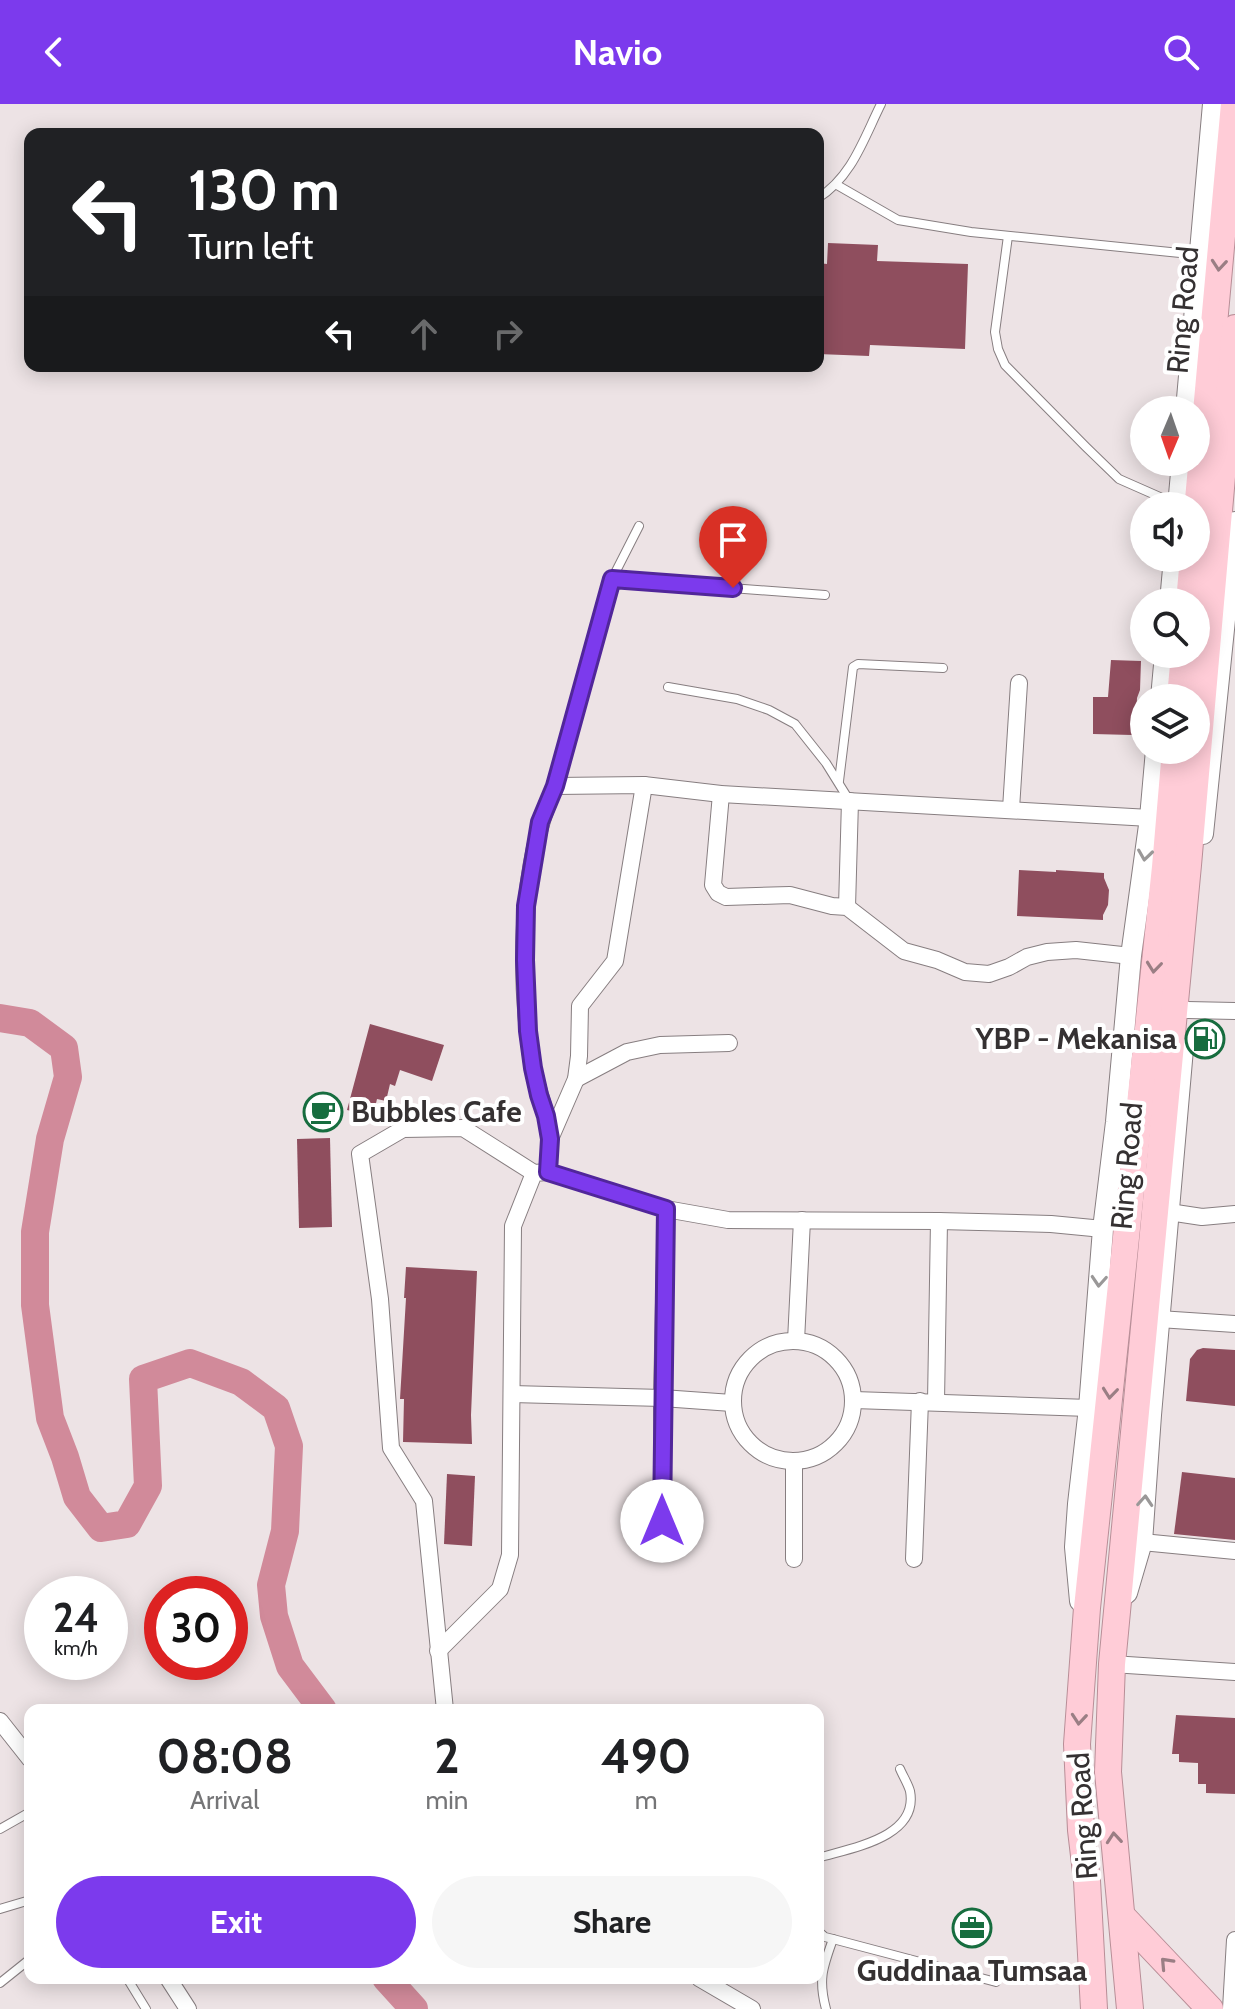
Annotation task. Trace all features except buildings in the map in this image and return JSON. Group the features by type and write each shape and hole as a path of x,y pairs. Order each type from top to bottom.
{"highway":[{"name":"Ring Road","path":"1199,492 1234,104"},
{"name":"Ring Road","path":"1130,2009 1108,1772 1112,1664 1235,328"},
{"name":"Ring Road","path":"1094,2009 1077,1744 1174,764"},
{"path":"1122,1916 1210,2009"},
{"path":"1077,2009 1093,1964"}],"street":[{"path":"1187,396 1213,104"},
{"path":"1115,1631 1142,1542 1193,927 1232,590 1235,522"},
{"path":"1011,809 1019,683"},
{"path":"1085,1641 1075,1547 1103,1229 1155,764"},
{"path":"438,1651 500,1589 510,1555 513,1226 541,1172 550,1139 576,1079 580,1006 615,961 644,785"},
{"path":"550,1139 533,1068 528,1031 525,930 534,849 540,822 555,786 644,785 721,794 1150,818"},
{"path":"721,794 713,885 718,893 726,897 790,895 847,907 904,951 965,972 989,974 1027,957 1047,952 1076,950 1131,956"},
{"path":"847,907 850,801"},
{"path":"1187,1010 1235,1011"},
{"path":"576,1079 627,1052 660,1045 729,1043"},
{"path":"444,1704 424,1501 391,1448 380,1299 360,1154 403,1129 463,1128 541,1172 666,1209 728,1220 939,1221 1051,1224 1103,1229"},
{"path":"663,1552 666,1209"},
{"path":"1169,1212 1202,1217 1235,1214"},
{"path":"796,1341 802,1220"},
{"path":"914,1559 939,1221"},
{"path":"1159,1319 1235,1324"},
{"path":"796,1341 815,1345 831,1354 844,1368 852,1385 854,1400 850,1422 841,1438 828,1451 794,1463 774,1459 758,1451 744,1438 732,1403 735,1383 744,1365 758,1352 776,1343 796,1341"},
{"path":"512,1394 732,1403"},
{"path":"854,1400 1089,1408"},
{"path":"794,1463 794,1559"},
{"path":"1142,1542 1235,1551"},
{"path":"1112,1664 1235,1672"},
{"path":"0,1721 24,1751"},
{"path":"1231,2009 1235,1940"},
{"path":"172,1984 188,2009"},
{"path":"711,1984 752,2009"}],"lane":[{"path":"824,194 837,185 852,163 881,104"},
{"path":"837,185 898,220 971,232 1200,255"},
{"path":"1008,236 995,332 1005,365 1119,479 1147,492"},
{"path":"555,786 612,579 639,526"},
{"path":"612,579 825,595"},
{"path":"839,781 853,667 858,664 943,668"},
{"path":"668,687 737,699 769,710 795,724 839,781 850,801"},
{"path":"824,1856 884,1838 899,1827 910,1808 910,1790 900,1769"},
{"path":"0,1829 24,1817"},
{"path":"0,1909 24,1902"},
{"path":"824,1936 996,1982"},
{"path":"824,1962 833,1939"},
{"path":"0,1983 24,1964"},
{"path":"131,1984 146,2009"},
{"path":"821,1984 826,2009"}],"waterway":[{"path":"0,1018 30,1023 64,1048 68,1077 50,1139 35,1232 35,1305 50,1418 77,1497 101,1528 127,1524 148,1486 143,1379 190,1363 241,1382 276,1408 289,1446 285,1531 271,1585 274,1616 290,1666 318,1704"},
{"path":"391,1984 414,2009"}],"place":[{"name":"YBP - Mekanisa","path":"1205,1039"},
{"name":"Bubbles Cafe","path":"323,1112"},
{"name":"Guddinaa Tumsaa","path":"972,1928"}],"route":[{"path":"662,1521 666,1209 548,1172 550,1139 533,1068 528,1031 526,906 540,822 555,786 612,579 733,588"}]}
